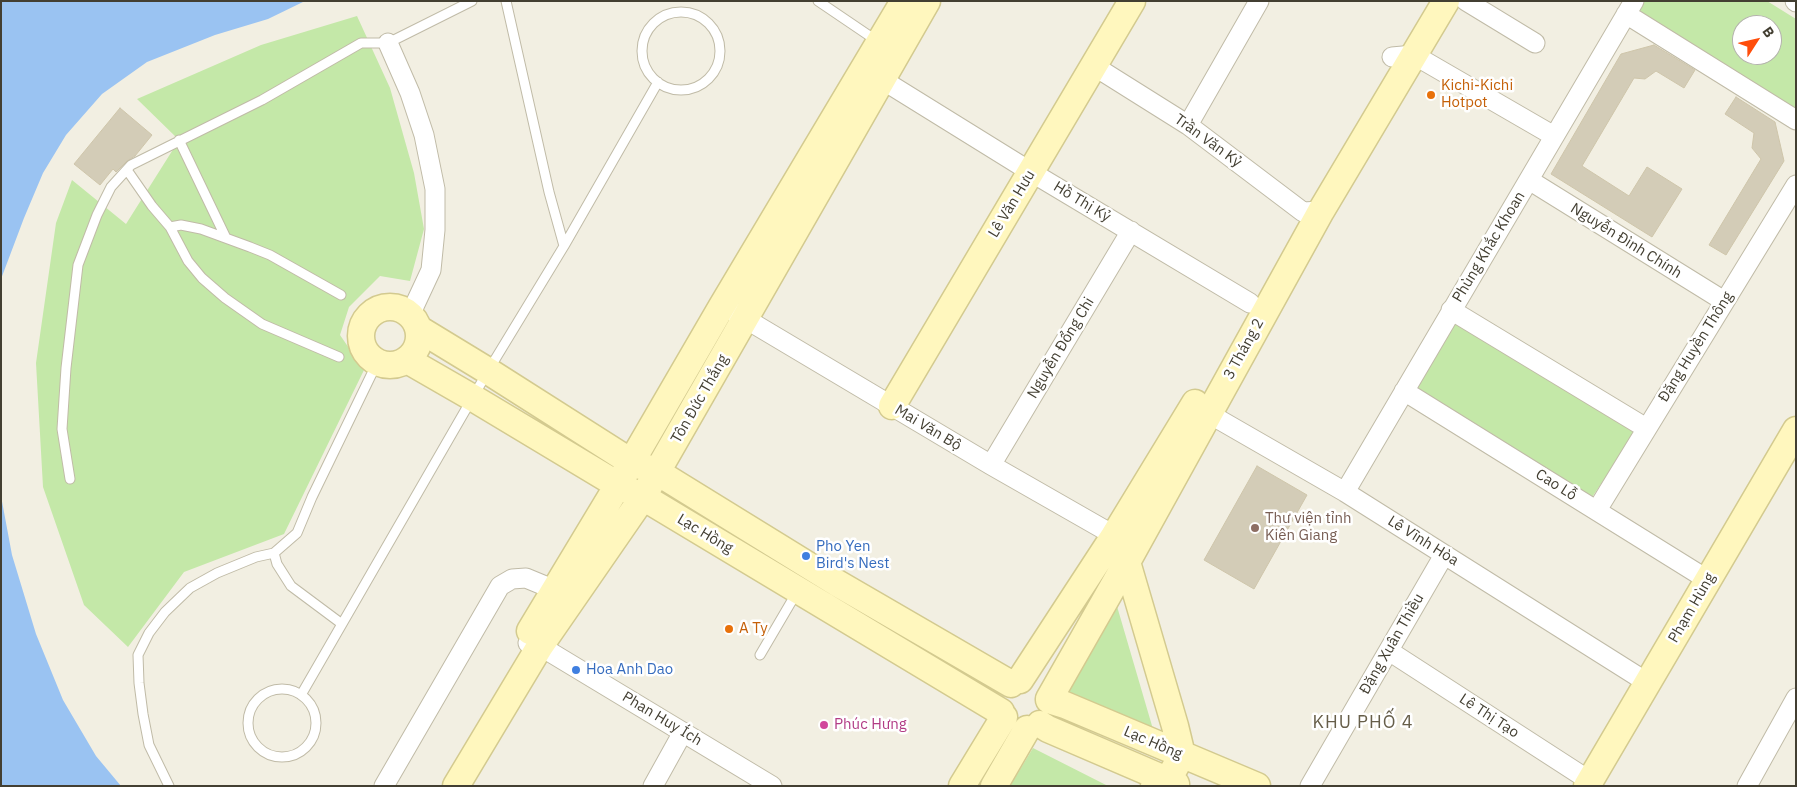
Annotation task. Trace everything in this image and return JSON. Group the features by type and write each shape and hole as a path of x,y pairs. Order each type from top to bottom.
{"street":[{"name":"Tôn Đức Thắng","path":"438,786 532,644 642,496 657,472 746,318 872,75 879,43 904,1"},
{"name":"Tôn Đức Thắng","path":"456,786 532,644 555,590 722,306 872,75 927,1"},
{"name":"Lê Văn Hưu","path":"892,406 1132,1"},
{"path":"1188,125 1259,1"},
{"name":"3 Tháng 2","path":"1403,56 1424,1"},
{"name":"3 Tháng 2","path":"994,786 1041,713 1126,548 1312,211 1403,56 1446,1"},
{"path":"1466,1 1535,43"},
{"path":"1630,8 1796,120"},
{"name":"Phùng Khắc Khoan","path":"1344,492 1630,8"},
{"path":"388,43 410,93 424,135 436,189 435,230 431,270 414,322"},
{"path":"1403,56 1554,136"},
{"name":"Trần Văn Kỷ","path":"1094,66 1188,125 1312,211"},
{"name":"Hồ Thị Kỷ","path":"872,75 1250,303"},
{"name":"Nguyễn Đình Chính","path":"1528,180 1724,302"},
{"name":"Đặng Huyền Thông","path":"1596,510 1796,185"},
{"name":"3 Tháng 2","path":"1201,410 1250,303 1312,211"},
{"name":"Nguyễn Đổng Chi","path":"990,465 1131,231"},
{"name":"Mai Văn Bộ","path":"722,306 746,318 1126,548"},
{"path":"392,307 402,309 414,322 419,340 416,349 407,360 398,365 388,366 378,363 366,353 360,333 363,323 369,315 382,308 392,307"},
{"path":"1451,310 1646,428"},
{"name":"Lạc Hồng","path":"414,322 631,462 657,472 837,583 1016,682"},
{"name":"Lạc Hồng","path":"407,360 618,485 642,496 1003,714"},
{"name":"Cao Lỗ","path":"1404,391 1708,580"},
{"name":"Lê Vĩnh Hòa","path":"1201,410 1344,492 1648,683"},
{"name":"Phạm Hùng","path":"1588,783 1796,430"},
{"path":"1126,548 1182,755 1168,784"},
{"name":"3 Tháng 2","path":"1016,682 1126,548"},
{"name":"Đặng Xuân Thiều","path":"1310,786 1444,555"},
{"path":"384,786 500,586 512,579 526,578 555,590"},
{"path":"823,604 837,583"},
{"name":"Phan Huy Ích","path":"532,644 684,732 772,786"},
{"name":"Lê Thị Tạo","path":"1389,650 1588,783"},
{"path":"1030,680 1038,684 1045,690 1041,713 1014,726 1003,714 1000,706 1003,693 1016,682 1030,680"},
{"path":"1747,786 1796,698"},
{"name":"Lạc Hồng","path":"1168,784 1048,729 1041,713 1065,705 1257,786"},
{"path":"962,786 1003,714"},
{"path":"653,786 684,732"}],"lane":[{"path":"70,479 62,429 66,368 78,265 96,215 111,187 131,166 179,140 262,100 361,43 388,43 472,1"},
{"path":"506,1 549,192 564,246"},
{"path":"818,1 879,43"},
{"path":"678,11 694,14 708,22 718,36 721,52 717,68 707,80 692,88 676,90 658,82 649,73 642,58 643,41 650,26 662,16 678,11"},
{"path":"301,695 658,82"},
{"path":"179,140 226,238"},
{"path":"127,170 152,206 170,227 188,261 202,278 225,298 262,324 339,357"},
{"path":"170,227 181,225 201,229 270,255 341,295"},
{"path":"169,786 149,746 143,714 138,655 149,632 190,588 217,573 256,557 274,553 297,533 312,497 378,363"},
{"path":"274,553 277,564 291,586 342,624"},
{"path":"760,655 798,589"},
{"path":"278,690 290,690 301,695 309,703 315,714 316,726 313,737 307,747 297,754 286,757 274,756 263,752 255,744 249,733 248,721 251,710 257,700 267,693 278,690"}],"green space":[{"path":"1642,1 1767,1 1796,19 1796,121 1632,18"},
{"path":"357,16 390,88 414,173 424,229 410,281 380,276 349,307 340,335 364,370 284,534 184,572 128,647 84,605 43,487 36,363 56,223 72,180 126,224 179,140 137,99 261,45"},
{"path":"1454,320 1636,433 1588,503 1413,395"},
{"path":"1114,596 1155,736 1058,695"},
{"path":"1033,748 1108,786 1010,786"}],"water":[{"path":"1,1 305,1 268,19 215,35 147,62 102,94 66,135 43,173 1,279"},
{"path":"1,496 12,555 36,634 63,700 96,756 121,786 1,786"}],"building":[{"path":"1654,45 1695,70 1684,88 1656,71 1645,79 1634,78 1582,166 1629,196 1647,167 1682,189 1652,237 1551,174 1621,54"},
{"path":"1736,97 1775,122 1784,161 1726,255 1709,245 1761,159 1752,148 1754,133 1725,114"},
{"path":"120,108 152,135 135,156 116,172 113,169 100,185 74,164"},
{"name":"Thư viện tỉnh Kiên Giang","path":"1257,466 1307,495 1254,589 1204,560"}],"place":[{"name":"Kichi-Kichi Hotpot","path":"1431,95"},
{"name":"Thư viện tỉnh Kiên Giang","path":"1255,528"},
{"name":"Pho Yen Bird's Nest","path":"806,556"},
{"name":"A Ty","path":"729,629"},
{"name":"Hoa Anh Dao","path":"576,670"},
{"name":"Phúc Hưng","path":"824,725"}],"district":[{"name":"KHU PHỐ 4","path":"1363,723"}]}
